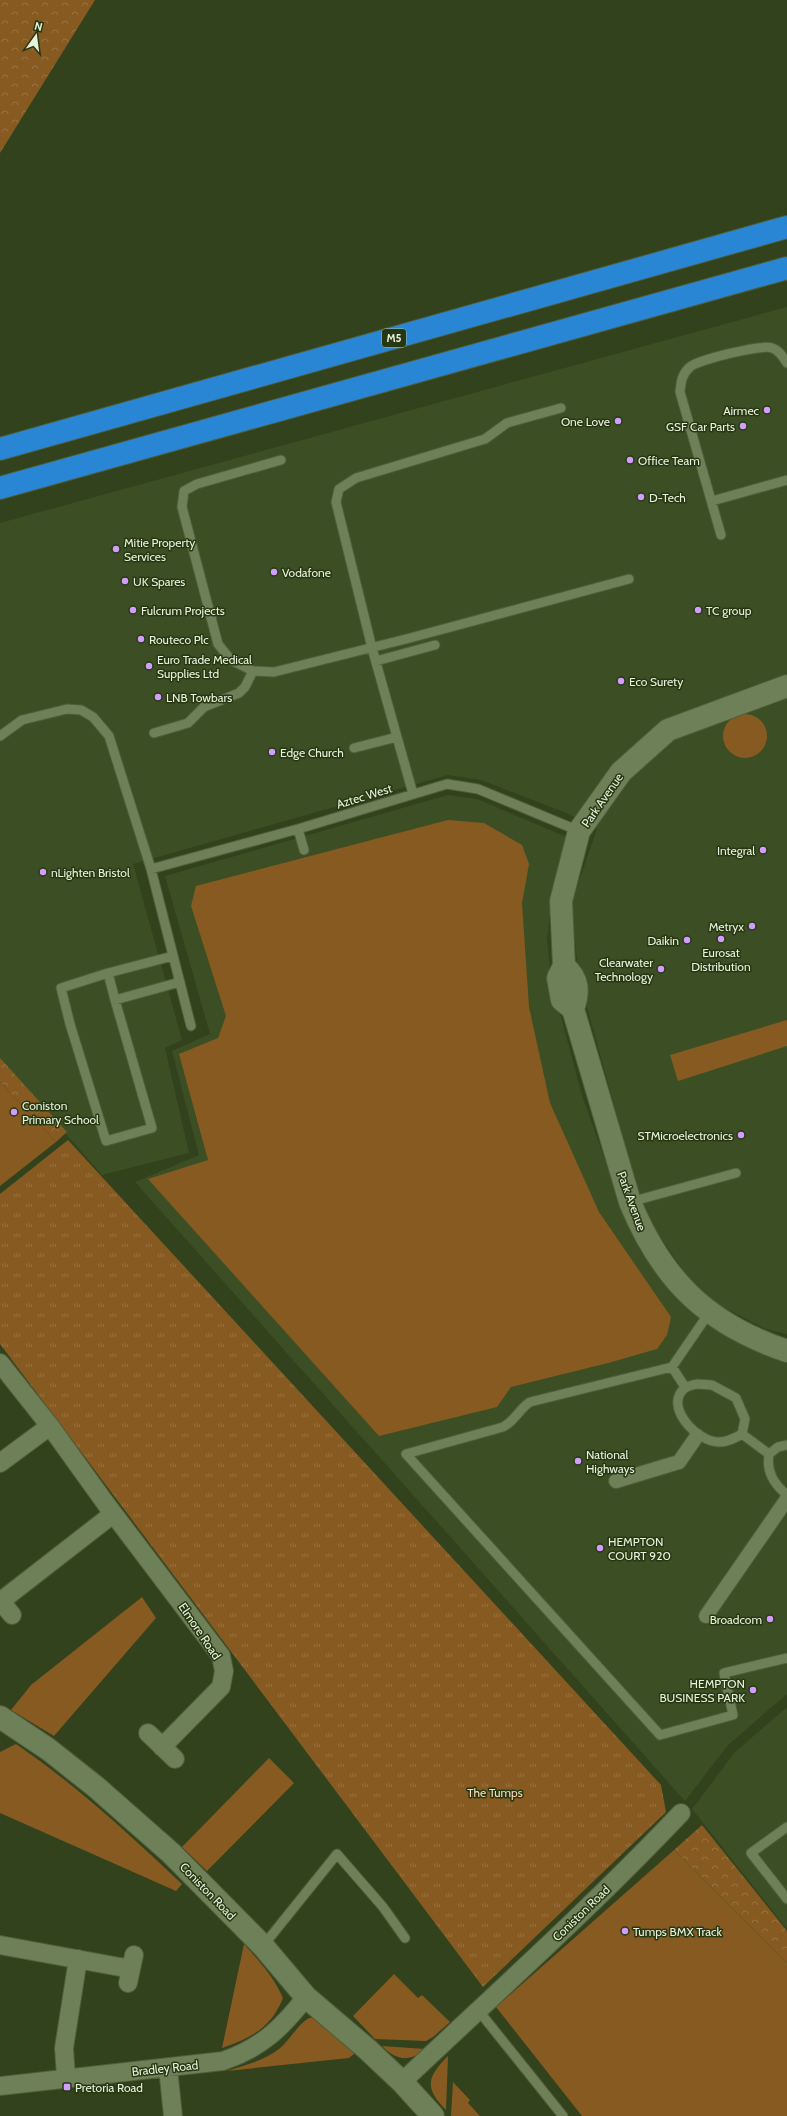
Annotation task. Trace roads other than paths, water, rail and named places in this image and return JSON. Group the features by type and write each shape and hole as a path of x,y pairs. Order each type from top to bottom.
{"highway":[{"name":"M5","path":"0,449 787,227"},
{"path":"0,488 787,268"}],"street":[{"name":"Park Avenue","path":"787,686 668,730 621,772 580,831 561,901 564,966 558,978 562,1000 573,1009 630,1202 642,1233 661,1262 682,1289 709,1313 760,1342 787,1351"},
{"name":"Elmore Road","path":"0,1363 50,1426 113,1514 220,1656 224,1670 221,1686 169,1752 148,1734"},
{"path":"0,1463 50,1426"},
{"path":"616,1481 679,1462 697,1436"},
{"path":"706,1616 787,1500"},
{"path":"12,1615 0,1600 113,1514"},
{"name":"Coniston Road","path":"0,1717 48,1749 96,1786 171,1853 263,1946 306,1997 352,2036 402,2082 433,2116"},
{"name":"Coniston Road","path":"402,2082 652,1843 681,1813"},
{"path":"0,1945 131,1969"},
{"path":"66,2077 64,2048 78,1959"},
{"name":"Bradley Road","path":"0,2086 66,2077 168,2068 223,2061 239,2055 266,2040 284,2024 306,1997"},
{"path":"168,2068 173,2116"}],"lane":[{"path":"721,535 680,392 682,376 691,365 749,348 765,346 773,348 787,363"},
{"path":"413,794 372,648 336,502 339,489 356,478 485,439 507,423 561,408"},
{"path":"281,460 197,484 184,491 182,507 218,644 231,660 253,671 274,672 372,648 629,579"},
{"path":"712,501 787,480"},
{"path":"376,661 435,645"},
{"path":"154,733 188,723 204,707 239,693 245,687 253,671"},
{"path":"0,736 22,720 67,709 81,710 93,717 109,736 151,869 191,1026"},
{"path":"354,748 397,737"},
{"name":"Aztec West","path":"151,869 298,829 447,784 478,789 580,831"},
{"path":"298,829 304,850"},
{"path":"108,973 152,1128 106,1141 70,1024 61,988 108,973 173,956"},
{"path":"115,1000 180,982"},
{"path":"630,1202 694,1183 736,1173"},
{"path":"709,1313 672,1367 530,1402 522,1407 511,1423 503,1428 406,1454 660,1735 733,1715 724,1673 787,1658"},
{"path":"672,1367 685,1387"},
{"path":"697,1384 712,1385 736,1398 745,1419 742,1434 732,1440 718,1442 697,1436 682,1419 678,1404 681,1393 685,1387 697,1384"},
{"path":"742,1434 769,1454"},
{"path":"787,1445 778,1447 769,1454 768,1461 771,1478 787,1495"},
{"path":"787,1826 751,1853 787,1899"},
{"path":"263,1946 338,1854 383,1907 405,1938"},
{"path":"478,2010 563,2116"}],"place":[{"name":"Airmec","path":"767,410"},
{"name":"One Love","path":"618,421"},
{"name":"GSF Car Parts","path":"743,426"},
{"name":"Office Team","path":"630,460"},
{"name":"D-Tech","path":"641,497"},
{"name":"Mitie Property Services","path":"116,549"},
{"name":"Vodafone","path":"274,572"},
{"name":"UK Spares","path":"125,581"},
{"name":"Fulcrum Projects","path":"133,610"},
{"name":"TC group","path":"698,610"},
{"name":"Routeco Plc","path":"141,639"},
{"name":"Euro Trade Medical Supplies Ltd","path":"149,666"},
{"name":"Eco Surety","path":"621,681"},
{"name":"LNB Towbars","path":"158,697"},
{"name":"Edge Church","path":"272,752"},
{"name":"Integral","path":"763,850"},
{"name":"nLighten Bristol","path":"43,872"},
{"name":"Metryx","path":"752,926"},
{"name":"Eurosat Distribution","path":"721,939"},
{"name":"Daikin","path":"687,940"},
{"name":"Clearwater Technology","path":"661,969"},
{"name":"Coniston Primary School","path":"14,1112"},
{"name":"STMicroelectronics","path":"741,1135"},
{"name":"National Highways","path":"578,1461"},
{"name":"HEMPTON COURT 920","path":"600,1548"},
{"name":"Broadcom","path":"770,1619"},
{"name":"HEMPTON BUSINESS PARK","path":"753,1690"},
{"name":"Tumps BMX Track","path":"625,1931"},
{"name":"Pretoria Road","path":"67,2087"}],"park label":[{"name":"The Tumps","path":"495,1792"}]}
